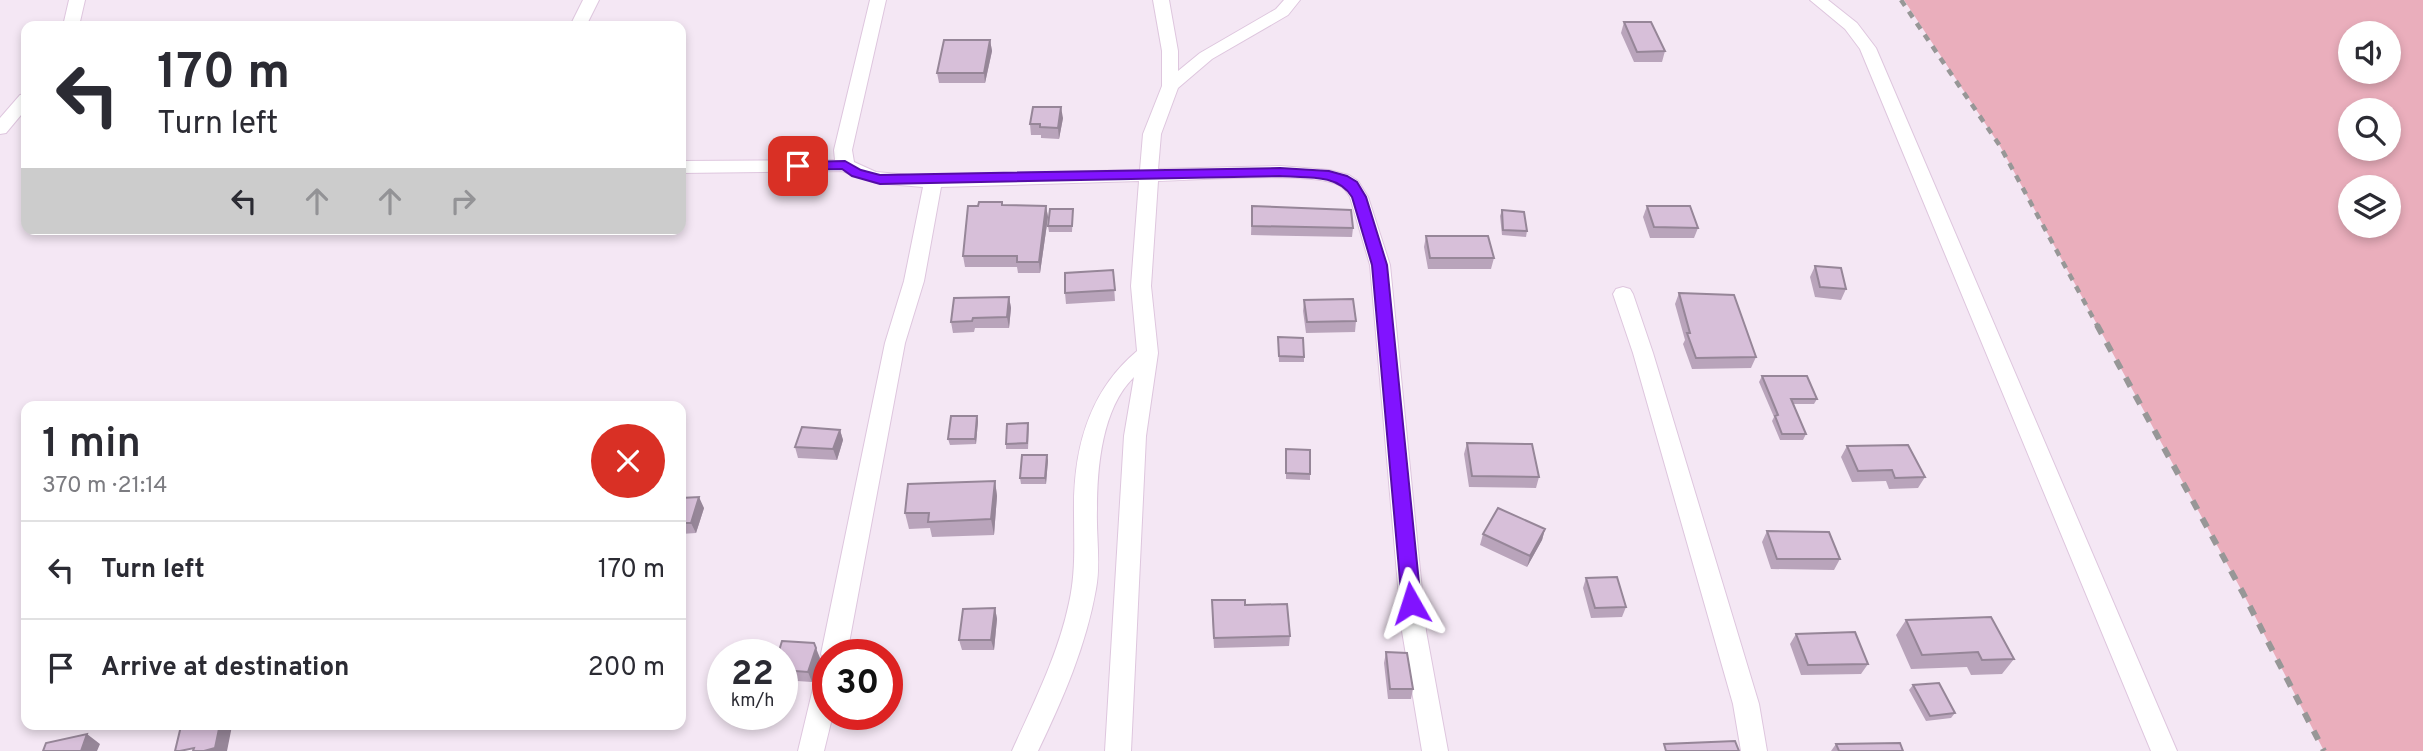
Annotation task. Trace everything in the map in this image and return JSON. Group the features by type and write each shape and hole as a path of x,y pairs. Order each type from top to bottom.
{"street":[{"path":"72,21 77,0"},
{"path":"580,21 590,0"},
{"path":"845,165 843,150 878,0"},
{"path":"1118,751 1135,436 1148,353 1141,286 1152,134 1170,86 1170,51 1161,0"},
{"path":"1170,86 1206,56 1282,12 1292,0"},
{"path":"1818,0 1851,26 1868,48 2164,751"},
{"path":"0,129 21,105"},
{"path":"686,167 845,165 856,173 880,180 933,181 1280,172 1329,176 1343,179 1352,185 1359,197 1380,265 1414,631 1435,751"},
{"path":"837,639 889,369 914,281 933,181"},
{"path":"1623,294 1643,353 1746,704 1754,751"},
{"path":"1025,751 1047,704 1073,633 1084,586 1087,469 1093,441 1119,380 1148,353"},
{"path":"811,751 816,730"}],"shaded area":[{"path":"1904,0 2423,0 2423,751 2324,751 2243,593 2000,146"}],"building":[{"path":"1624,22 1651,22 1665,51 1637,52"},
{"path":"944,40 990,40 984,73 937,73"},
{"path":"1033,107 1061,107 1058,128 1030,124"},
{"path":"979,202 1046,206 1039,262 1017,262 1017,256 963,256 968,206 978,206"},
{"path":"1252,206 1351,210 1353,228 1252,226"},
{"path":"1647,206 1690,206 1698,228 1654,227"},
{"path":"1050,209 1073,209 1072,226 1048,226"},
{"path":"1502,210 1524,212 1527,231 1503,230"},
{"path":"1426,236 1488,236 1494,258 1430,258"},
{"path":"1815,266 1841,268 1846,289 1820,287"},
{"path":"1113,270 1115,290 1065,293 1065,273"},
{"path":"1679,293 1734,295 1756,357 1696,358 1687,333 1690,333"},
{"path":"1009,297 1007,317 951,322 954,298"},
{"path":"1353,299 1356,321 1307,322 1304,300"},
{"path":"1278,337 1303,338 1304,357 1279,356"},
{"path":"1762,376 1807,376 1817,399 1791,399 1806,434 1782,434 1775,416 1778,415"},
{"path":"951,416 977,416 975,439 948,439"},
{"path":"1028,423 1027,443 1006,444 1007,424"},
{"path":"802,427 840,430 833,449 795,447"},
{"path":"1467,443 1532,444 1539,477 1472,476"},
{"path":"1908,445 1925,477 1895,478 1892,470 1858,471 1847,446"},
{"path":"1286,449 1310,450 1310,474 1286,473"},
{"path":"1022,455 1047,455 1045,478 1020,478"},
{"path":"995,481 991,519 928,522 929,513 905,513 908,484"},
{"path":"699,497 691,523 686,523 686,498"},
{"path":"1498,508 1545,529 1530,556 1483,534"},
{"path":"1767,531 1829,532 1840,559 1777,559"},
{"path":"1617,577 1626,607 1595,608 1586,578"},
{"path":"1212,600 1245,600 1245,605 1287,604 1290,636 1214,638"},
{"path":"995,608 991,640 959,640 963,609"},
{"path":"1991,617 2014,659 1982,660 1978,652 1922,655 1906,620"},
{"path":"1855,632 1868,664 1808,665 1796,634"},
{"path":"798,642 812,643 812,660 808,672 798,671"},
{"path":"1386,652 1407,653 1413,689 1390,689"},
{"path":"1939,683 1955,713 1930,716 1913,685"},
{"path":"180,730 219,730 215,748 204,751 193,751 194,748 175,751"},
{"path":"87,734 81,751 43,751 46,743"},
{"path":"1735,741 1739,751 1666,751 1664,744"},
{"path":"1900,743 1903,751 1839,751 1836,744"}],"railway":[{"path":"1901,0 2000,146 2098,327"},
{"path":"2097,325 2243,593 2324,751"}],"route":[{"path":"798,166 845,165 856,173 880,180 1280,172 1329,176 1343,179 1352,185 1359,197 1380,265 1411,603"}]}
